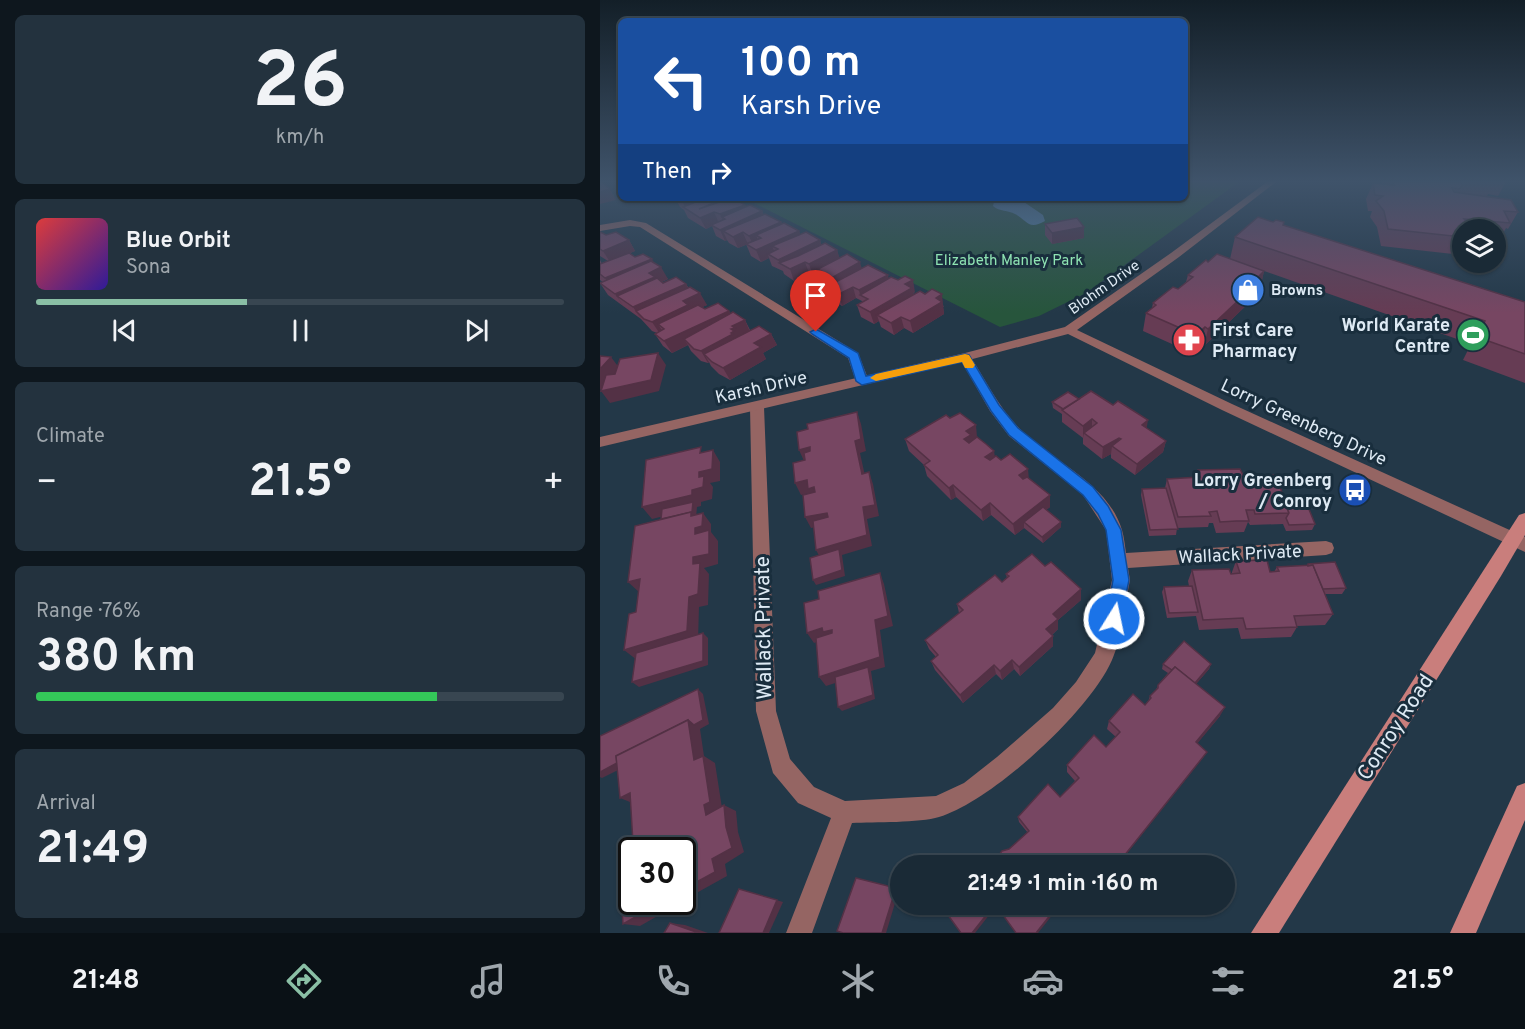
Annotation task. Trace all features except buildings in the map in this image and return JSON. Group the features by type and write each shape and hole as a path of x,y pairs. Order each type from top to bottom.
{"main road":[{"name":"Conroy Road","path":"1264,933 1495,572 1519,542 1525,520"},
{"path":"1462,933 1525,794"}],"street":[{"path":"644,226 854,356 862,381"},
{"name":"Blohm Drive","path":"1069,330 1214,226"},
{"name":"Karsh Drive","path":"600,442 757,407 1069,330"},
{"name":"Lorry Greenberg Drive","path":"1069,330 1238,412 1519,542"},
{"name":"Wallack Private","path":"757,407 766,711 781,765 806,795 845,812 937,807 972,791 1052,722 1083,689 1104,657 1121,580 1113,530 1103,510 1088,491 1014,432 995,408 965,357"},
{"name":"Wallack Private","path":"1118,561 1326,548"},
{"path":"799,933 845,812"}],"green space":[{"name":"Elizabeth Manley Park","path":"799,226 1179,226 1086,293 1039,316 1000,327"}],"slow traffic":[{"path":"876,378 965,357 969,365"}],"place":[{"name":"Browns","path":"1248,290"},
{"name":"World Karate Centre","path":"1473,335"},
{"name":"First Care Pharmacy","path":"1189,340"},
{"name":"Lorry Greenberg / Conroy","path":"1355,490"}],"route":[{"path":"816,332 854,356 862,381 965,357 995,408 1014,432 1088,491 1103,510 1113,530 1121,580 1114,619"}]}
